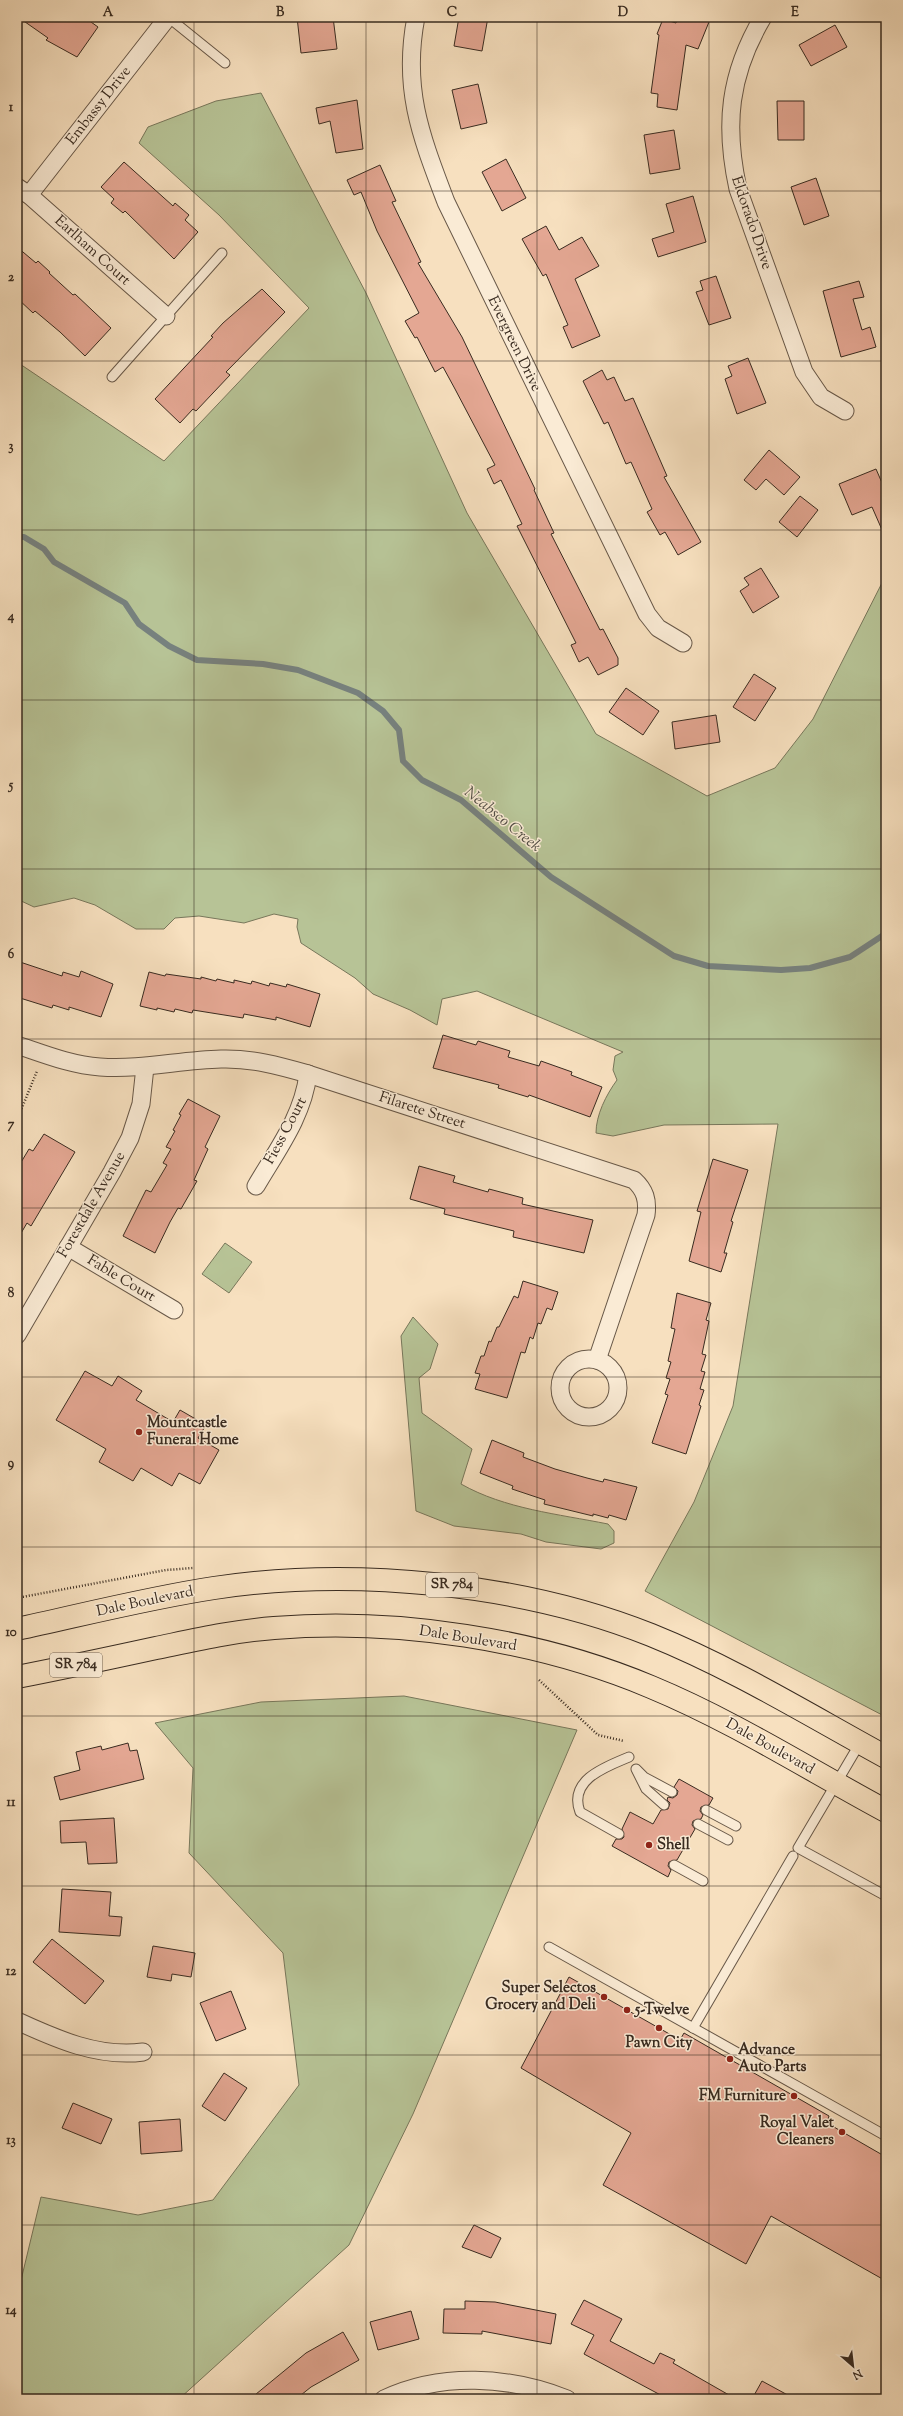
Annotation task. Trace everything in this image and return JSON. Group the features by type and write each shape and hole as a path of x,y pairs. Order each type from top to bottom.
{"main road":[{"name":"Dale Boulevard","path":"17,1629 213,1588 275,1581 335,1579 452,1586 519,1597 578,1612 650,1635 778,1696 886,1757"},
{"name":"Dale Boulevard","path":"17,1677 218,1635 273,1628 328,1626 401,1629 468,1637 530,1648 591,1665 649,1686 705,1711 886,1811"}],"street":[{"name":"Embassy Drive","path":"23,191 168,17"},
{"name":"Evergreen Drive","path":"416,17 411,71 413,100 427,152 446,202 647,614 658,628 683,643"},
{"name":"Eldorado Drive","path":"763,17 740,64 732,95 729,126 734,171 738,190 804,372 821,397 845,411"},
{"name":"Earlham Court","path":"23,191 166,316"},
{"name":"Filarete Street","path":"17,1045 76,1064 98,1067 145,1067 221,1059 242,1059 308,1074 622,1175 642,1188 647,1200 646,1215 597,1360"},
{"name":"Forestdale Avenue","path":"17,1335 130,1138 141,1104 145,1067"},
{"name":"Fiess Court","path":"256,1186 298,1115 306,1093 308,1074"},
{"name":"Fable Court","path":"68,1247 174,1310"},
{"path":"17,2021 41,2032 106,2053 122,2055 143,2052"},
{"path":"384,2399 424,2386 457,2380 520,2384 567,2399"}],"lane":[{"path":"168,17 225,63"},
{"path":"112,377 222,253"},
{"path":"860,1743 798,1848 886,1896"},
{"path":"619,1834 580,1812 577,1804 578,1793 582,1783 594,1773 629,1757"},
{"path":"664,1805 646,1789 636,1769 644,1777 672,1792"},
{"path":"706,1810 736,1826"},
{"path":"698,1824 728,1840"},
{"path":"693,2028 794,1856"},
{"path":"674,1865 703,1881"},
{"path":"549,1947 886,2136"}],"path":[{"path":"17,1120 43,1054"},
{"path":"539,1680 598,1735 624,1741"}],"green space":[{"path":"261,93 366,293 467,513 596,734 707,796 775,768 813,719 886,575 886,1717 645,1591 694,1502 733,1406 778,1124 664,1125 613,1136 596,1133 596,1126 602,1105 617,1080 613,1070 615,1056 623,1052 477,991 442,999 437,1025 410,1010 373,994 355,978 301,943 297,927 298,919 274,914 244,923 199,916 175,918 164,929 136,929 95,905 74,898 34,907 17,899 17,362 164,461 309,308 219,215 139,143 148,127 216,101"},
{"path":"225,1243 252,1262 229,1293 202,1274"},
{"path":"413,1317 438,1344 430,1369 419,1378 422,1413 472,1449 461,1484 496,1499 532,1510 608,1524 614,1531 614,1543 601,1549 546,1542 521,1534 454,1526 416,1511 401,1336"},
{"path":"404,1696 577,1730 413,2114 349,2245 179,2399 17,2399 17,2297 41,2197 138,2215 213,2200 299,2085 283,1953 189,1853 193,1768 155,1723 261,1702"}],"building":[{"path":"18,17 84,17 98,27 77,57 46,40 48,38"},
{"path":"297,17 333,17 337,49 301,53"},
{"path":"459,17 488,17 482,51 454,46"},
{"path":"678,17 711,17 698,49 686,45 677,110 657,107 658,94 651,93 659,35 657,34 663,19 676,23"},
{"path":"835,25 847,47 811,66 799,45"},
{"path":"478,84 487,123 461,129 452,90"},
{"path":"357,100 363,149 336,153 330,121 319,124 316,108"},
{"path":"777,101 804,101 804,140 778,140"},
{"path":"674,130 680,169 650,174 644,135"},
{"path":"506,159 526,198 502,211 482,172"},
{"path":"124,162 173,206 175,203 189,215 185,220 198,232 174,259 125,211 123,213 111,203 114,199 101,187"},
{"path":"380,165 396,201 392,202 421,262 418,263 462,337 535,489 534,490 554,533 551,534 600,630 603,629 618,658 618,665 598,675 588,657 579,662 571,645 576,643 517,526 522,524 501,480 494,484 487,469 495,465 455,389 443,367 435,372 417,337 415,338 405,321 419,313 377,231 361,192 354,195 347,180"},
{"path":"816,178 829,216 804,225 791,187"},
{"path":"693,196 706,242 658,257 652,239 674,232 666,204"},
{"path":"546,226 559,250 582,237 599,266 575,279 600,336 572,348 563,327 568,325 546,274 543,276 522,239"},
{"path":"17,247 36,263 38,261 50,272 49,273 73,295 75,294 111,328 85,356 60,332 35,311 33,313 17,298"},
{"path":"716,276 731,318 709,325 696,292 703,290 700,281"},
{"path":"859,281 864,297 853,299 862,330 870,327 876,347 841,357 823,291"},
{"path":"262,289 285,312 226,372 230,375 196,411 193,409 180,423 155,399 213,337 211,336 223,323"},
{"path":"748,358 766,403 737,414 725,379 732,376 728,366"},
{"path":"602,370 607,380 614,377 625,401 633,398 667,476 664,477 701,542 678,555 665,532 660,535 647,512 652,509 631,462 626,464 608,422 604,424 583,381"},
{"path":"769,450 800,477 784,495 766,479 756,490 744,480"},
{"path":"876,469 886,492 886,539 872,507 852,515 839,484"},
{"path":"800,496 818,510 797,537 779,522"},
{"path":"761,568 779,597 753,613 740,591 749,585 744,578"},
{"path":"754,674 776,688 755,721 733,707"},
{"path":"626,688 659,711 643,735 609,712"},
{"path":"716,715 720,742 675,749 672,722"},
{"path":"17,961 62,976 63,972 79,977 81,971 113,984 101,1017 69,1007 69,1010 53,1005 52,1008 20,998 21,993 17,992"},
{"path":"149,972 165,976 166,974 201,979 201,977 216,981 217,979 234,983 234,980 251,984 252,981 269,986 270,983 286,987 287,984 320,994 310,1027 276,1017 276,1020 244,1014 243,1018 193,1010 192,1013 175,1009 174,1012 157,1008 157,1010 140,1006"},
{"path":"443,1035 476,1045 478,1041 510,1051 508,1057 539,1066 541,1061 572,1072 571,1075 602,1087 590,1117 529,1095 528,1097 498,1088 499,1085 433,1068"},
{"path":"188,1099 220,1116 205,1147 208,1149 194,1180 197,1181 181,1209 178,1208 155,1253 123,1236 146,1190 151,1192 167,1165 163,1163 171,1149 166,1147 175,1131 173,1130 181,1115 179,1114"},
{"path":"44,1134 75,1152 31,1226 27,1223 17,1240 17,1169 29,1149 33,1151"},
{"path":"713,1159 748,1170 731,1221 733,1222 724,1253 727,1253 721,1272 689,1261 701,1212 697,1211"},
{"path":"419,1166 455,1176 453,1182 488,1192 489,1189 523,1198 522,1204 593,1220 584,1253 513,1237 514,1231 444,1214 445,1209 410,1199"},
{"path":"523,1281 558,1292 552,1310 547,1308 541,1324 538,1323 533,1339 530,1337 525,1353 521,1352 507,1398 475,1389 480,1374 475,1373 481,1356 484,1356 489,1341 491,1342 497,1327 499,1327 514,1296 518,1298"},
{"path":"677,1293 711,1303 706,1320 709,1321 702,1354 706,1355 701,1371 705,1372 700,1389 704,1390 699,1405 701,1406 686,1454 652,1443 668,1395 665,1394 670,1379 666,1378 671,1362 668,1361 675,1329 671,1328"},
{"name":"Mountcastle Funeral Home","path":"85,1371 112,1386 118,1376 142,1391 136,1400 173,1422 180,1410 206,1425 198,1438 219,1450 200,1484 179,1473 172,1486 141,1468 133,1481 99,1462 106,1449 56,1420"},
{"path":"492,1440 524,1453 523,1457 555,1469 603,1482 604,1479 637,1487 626,1520 609,1515 608,1518 593,1514 593,1516 544,1504 545,1500 512,1489 513,1486 480,1473"},
{"path":"128,1743 130,1751 137,1750 144,1779 60,1800 54,1777 80,1770 76,1752 101,1746 102,1750"},
{"path":"679,1779 713,1798 709,1805 701,1807 700,1811 703,1815 701,1819 693,1821 692,1825 695,1829 677,1860 669,1862 668,1866 671,1870 668,1877 612,1846 616,1839 622,1839 624,1837 622,1829 630,1812 653,1824 661,1810 668,1809 670,1803 667,1800 668,1797 673,1798 677,1795 678,1791 674,1787"},
{"path":"114,1818 117,1863 88,1864 86,1842 61,1843 60,1821"},
{"path":"62,1889 111,1892 109,1916 122,1917 120,1936 59,1932"},
{"path":"52,1939 104,1981 85,2004 33,1962"},
{"path":"153,1946 195,1953 191,1977 172,1974 171,1981 147,1977"},
{"path":"569,1977 680,2040 684,2033 829,2116 827,2123 886,2157 886,2281 771,2216 746,2264 603,2185 631,2133 521,2068"},
{"path":"231,1991 246,2029 216,2041 200,2003"},
{"path":"224,2073 247,2088 225,2121 202,2106"},
{"path":"73,2103 112,2119 101,2144 62,2128"},
{"path":"180,2119 182,2151 141,2154 139,2122"},
{"path":"474,2225 501,2238 491,2258 462,2247"},
{"path":"584,2300 622,2319 610,2341 654,2364 660,2353 675,2360 673,2363 736,2399 668,2399 584,2354 594,2335 571,2324"},
{"path":"465,2301 495,2302 556,2314 551,2344 482,2331 482,2334 443,2333 444,2309 465,2309"},
{"path":"411,2311 419,2339 378,2350 370,2322"},
{"path":"343,2332 359,2360 311,2387 296,2399 250,2399 306,2353"},
{"path":"762,2381 795,2399 752,2399"}],"waterway":[{"name":"Neabsco Creek","path":"17,537 24,537 44,549 54,562 125,603 139,624 169,646 197,660 263,664 298,670 358,693 383,711 399,730 403,761 422,780 461,800 551,877 674,956 708,966 781,970 810,968 850,957 885,934 886,929"}],"place":[{"name":"Mountcastle Funeral Home","path":"139,1432"},
{"name":"Shell","path":"649,1845"},
{"name":"Super Selectos Grocery and Deli","path":"604,1997"},
{"name":"5-Twelve","path":"627,2010"},
{"name":"Pawn City","path":"659,2028"},
{"name":"Advance Auto Parts","path":"730,2059"},
{"name":"FM Furniture","path":"794,2096"},
{"name":"Royal Valet Cleaners","path":"842,2132"}]}
